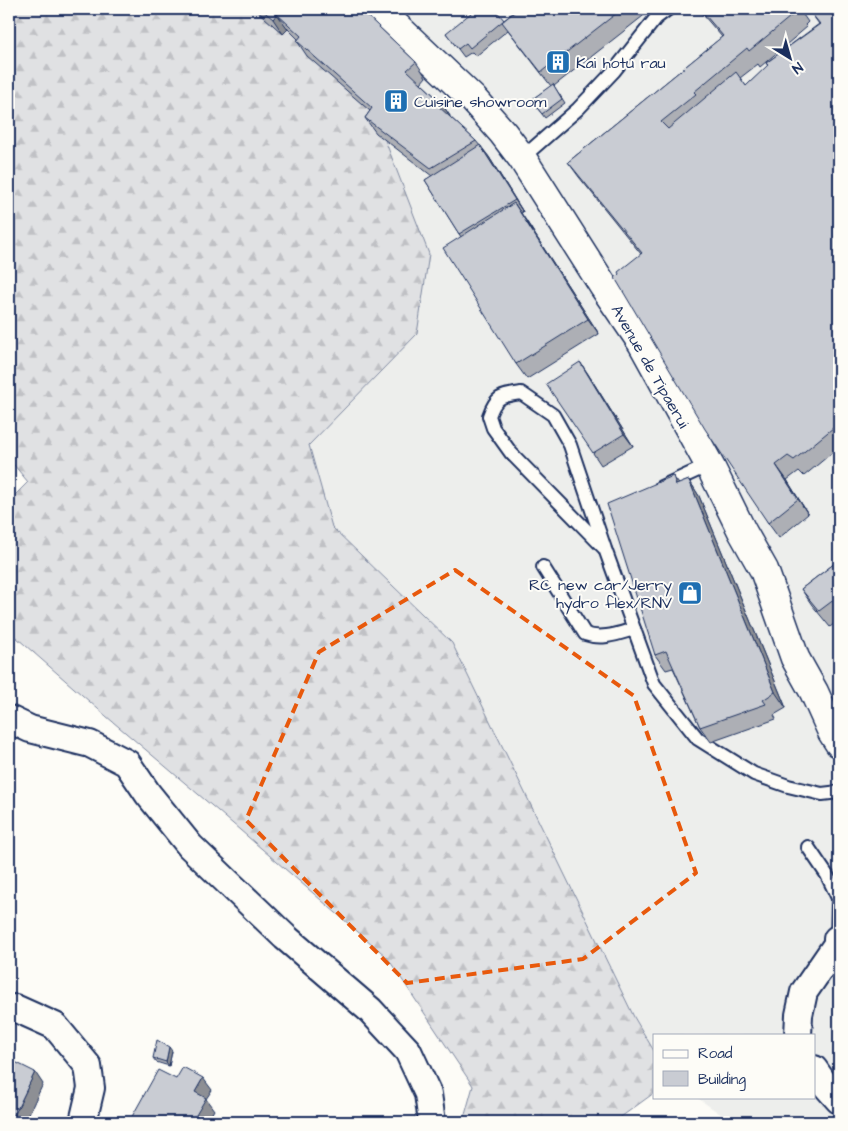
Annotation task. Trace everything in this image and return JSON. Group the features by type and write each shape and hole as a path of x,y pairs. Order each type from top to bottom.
{"main road":[{"name":"Avenue de Tipaerui","path":"378,9 474,99 503,133 522,158 604,288 642,343 764,570 795,658 839,743"}],"street":[{"path":"9,719 30,729 90,744 127,763 148,794 190,846 285,937 370,1010 408,1051 428,1094 432,1122"},
{"path":"798,1034 799,1015 804,992 838,940"},
{"path":"16,1008 56,1026 88,1066 90,1088 83,1122"},
{"path":"816,1073 839,1100"}],"lane":[{"path":"522,158 578,109 614,71 656,18 668,9"},
{"path":"605,549 511,453 493,428 488,416 493,404 504,396 521,393 553,415 570,445 654,684 698,739 754,774 788,786 822,794 839,792"},
{"path":"646,494 709,466"},
{"path":"543,567 585,634 595,638 634,629"},
{"path":"808,847 827,875 838,898 838,940"}],"highlighted area":[{"path":"455,570 634,696 696,873 583,959 407,983 246,820 319,652"}],"shaded area":[{"path":"264,9 839,9 839,1122 732,1122 697,1098 816,1098 816,1034 653,1034 653,1049 634,1017 452,643 332,527 308,445 417,334"}],"green space":[{"path":"9,9 264,9 363,83 429,254 417,334 309,445 332,527 452,643 634,1017 653,1049 653,1094 614,1122 463,1122 473,1086 387,957 9,631 9,501 28,482 9,459"}],"building":[{"name":"Cuisine showroom","path":"261,9 360,9 416,62 407,70 440,101 437,105 476,141 431,168 365,118 372,108 297,41 301,36 277,14 273,19"},
{"path":"476,9 495,9 504,20 470,48 466,43 458,49 446,33"},
{"name":"Kai hotu rau","path":"518,9 622,9 541,72 502,22"},
{"path":"700,9 794,9 796,12 749,51 747,48 694,92 696,94 661,122 668,129 736,72 746,86 768,65 766,63 820,24 811,13 815,9 834,9 839,15 839,423 794,460 788,456 776,465 798,499 768,523 705,429 615,278 619,274 618,272 642,253 568,162 723,36"},
{"path":"553,84 562,99 542,114 531,100"},
{"path":"480,145 515,200 459,234 425,180"},
{"path":"514,203 588,319 516,364 443,248"},
{"path":"580,362 624,434 593,453 546,384"},
{"path":"839,466 839,478 833,471"},
{"name":"RC new car/Jerry hydro flex/RNV","path":"673,476 676,485 689,480 775,692 763,700 766,704 700,727 666,651 655,655 607,504"},
{"path":"839,560 839,596 819,611 801,589"},
{"path":"157,1040 169,1047 166,1062 153,1058"},
{"path":"9,1059 35,1072 11,1122 9,1122"},
{"path":"183,1067 203,1078 195,1092 206,1098 192,1122 129,1122 158,1070 176,1079"}],"place":[{"name":"Kai hotu rau","path":"558,62"},
{"name":"Cuisine showroom","path":"396,101"},
{"name":"RC new car/Jerry hydro flex/RNV","path":"690,593"}]}
